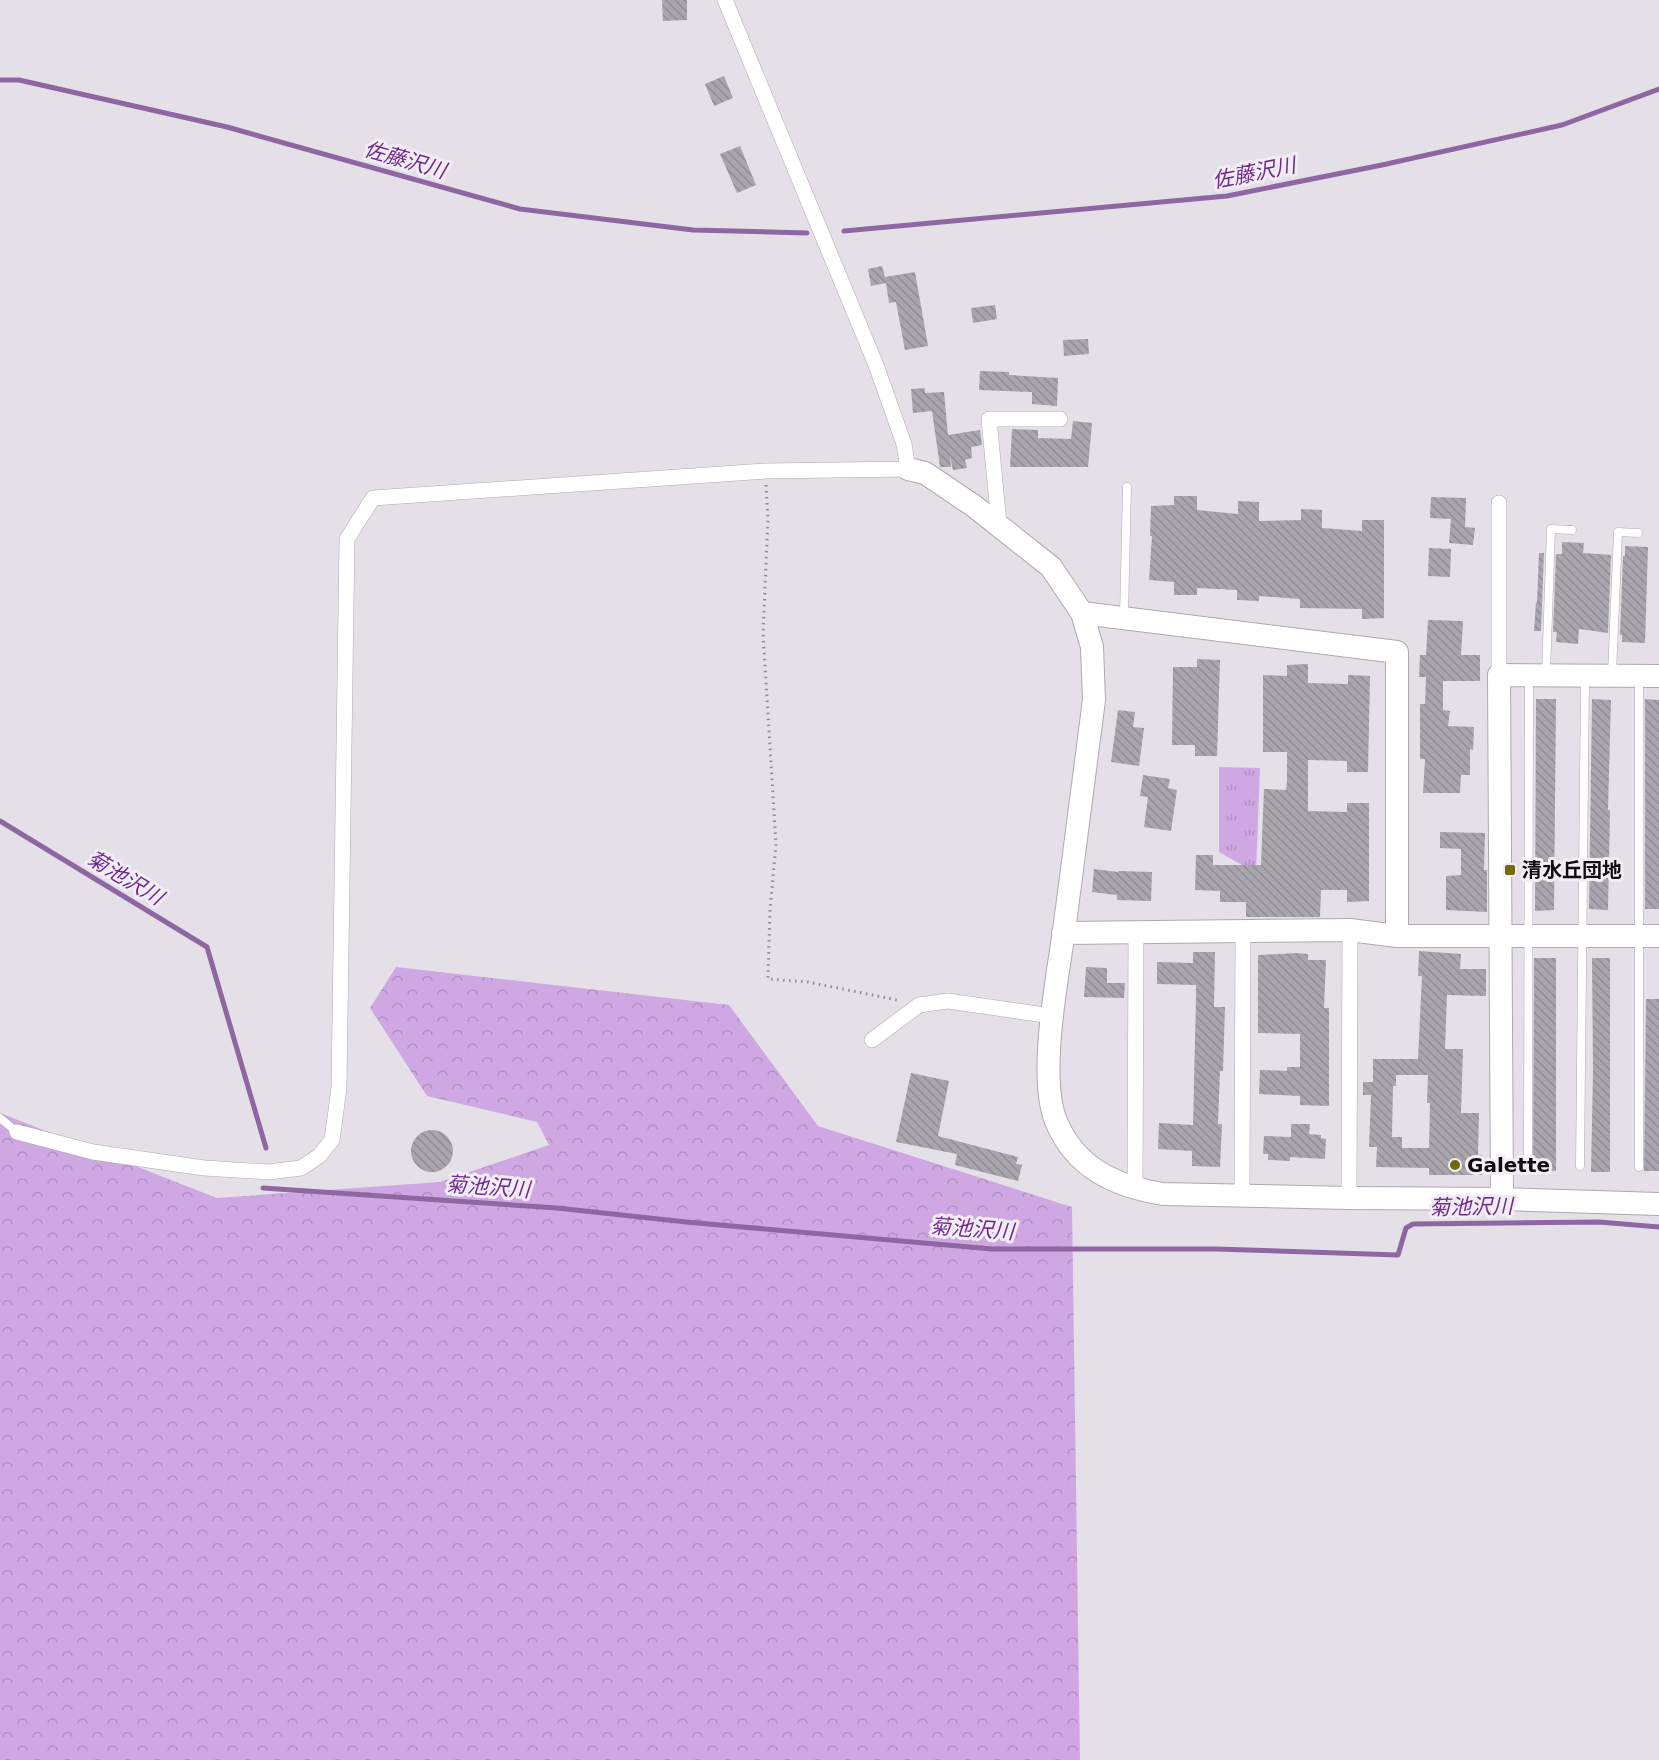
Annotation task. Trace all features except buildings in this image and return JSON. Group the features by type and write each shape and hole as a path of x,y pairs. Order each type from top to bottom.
{"street":[{"path":"725,0 876,366 904,444 908,469"},
{"path":"999,524 989,418 1060,419"},
{"path":"17,1132 93,1152 204,1168 269,1172 302,1168 319,1156 332,1140 339,1088 347,539 373,498 766,471 908,469 925,473 999,524 1051,567 1082,613 1092,647 1094,700 1052,1016 1048,1089 1054,1118 1060,1131 1067,1143 1087,1164 1100,1174 1136,1189 1163,1194 1502,1199 1659,1204"},
{"path":"1499,503 1502,1199"},
{"path":"1082,613 1396,652 1397,936"},
{"path":"1499,675 1649,676"},
{"path":"1063,933 1350,930 1397,936 1649,936"},
{"path":"1348,1198 1350,930"},
{"path":"1136,932 1136,1189"},
{"path":"1242,1196 1243,932"},
{"path":"872,1040 919,1005 948,1001 1052,1016"}],"lane":[{"path":"1124,618 1128,487"},
{"path":"1528,1164 1528,937 1537,675 1551,529 1572,530"},
{"path":"1612,675 1618,532 1638,533"},
{"path":"1580,1166 1585,675"},
{"path":"1639,1167 1649,936 1649,676"},
{"path":"0,1118 17,1132"}],"path":[{"path":"766,471 768,519 763,633 776,844 770,910 768,979 808,982 919,1005"}],"green space":[{"path":"1219,767 1260,768 1256,873 1219,852"},
{"path":"396,967 729,1005 818,1126 1072,1207 1080,1760 0,1760 0,1113 217,1198 440,1182 549,1145 537,1122 427,1096 370,1008"}],"waterway":[{"name":"佐藤沢川","path":"0,80 19,80 227,127 520,209 693,230 807,233"},
{"name":"佐藤沢川","path":"844,231 1227,196 1382,165 1562,125 1659,89"},
{"name":"菊池沢川","path":"0,821 207,947 266,1148"},
{"name":"菊池沢川","path":"263,1188 557,1208 686,1222 992,1249 1216,1249 1398,1255 1406,1228 1413,1224 1599,1222 1659,1227"}],"place":[{"name":"清水丘団地","path":"1510,870"},
{"name":"Galette","path":"1455,1165"}]}
